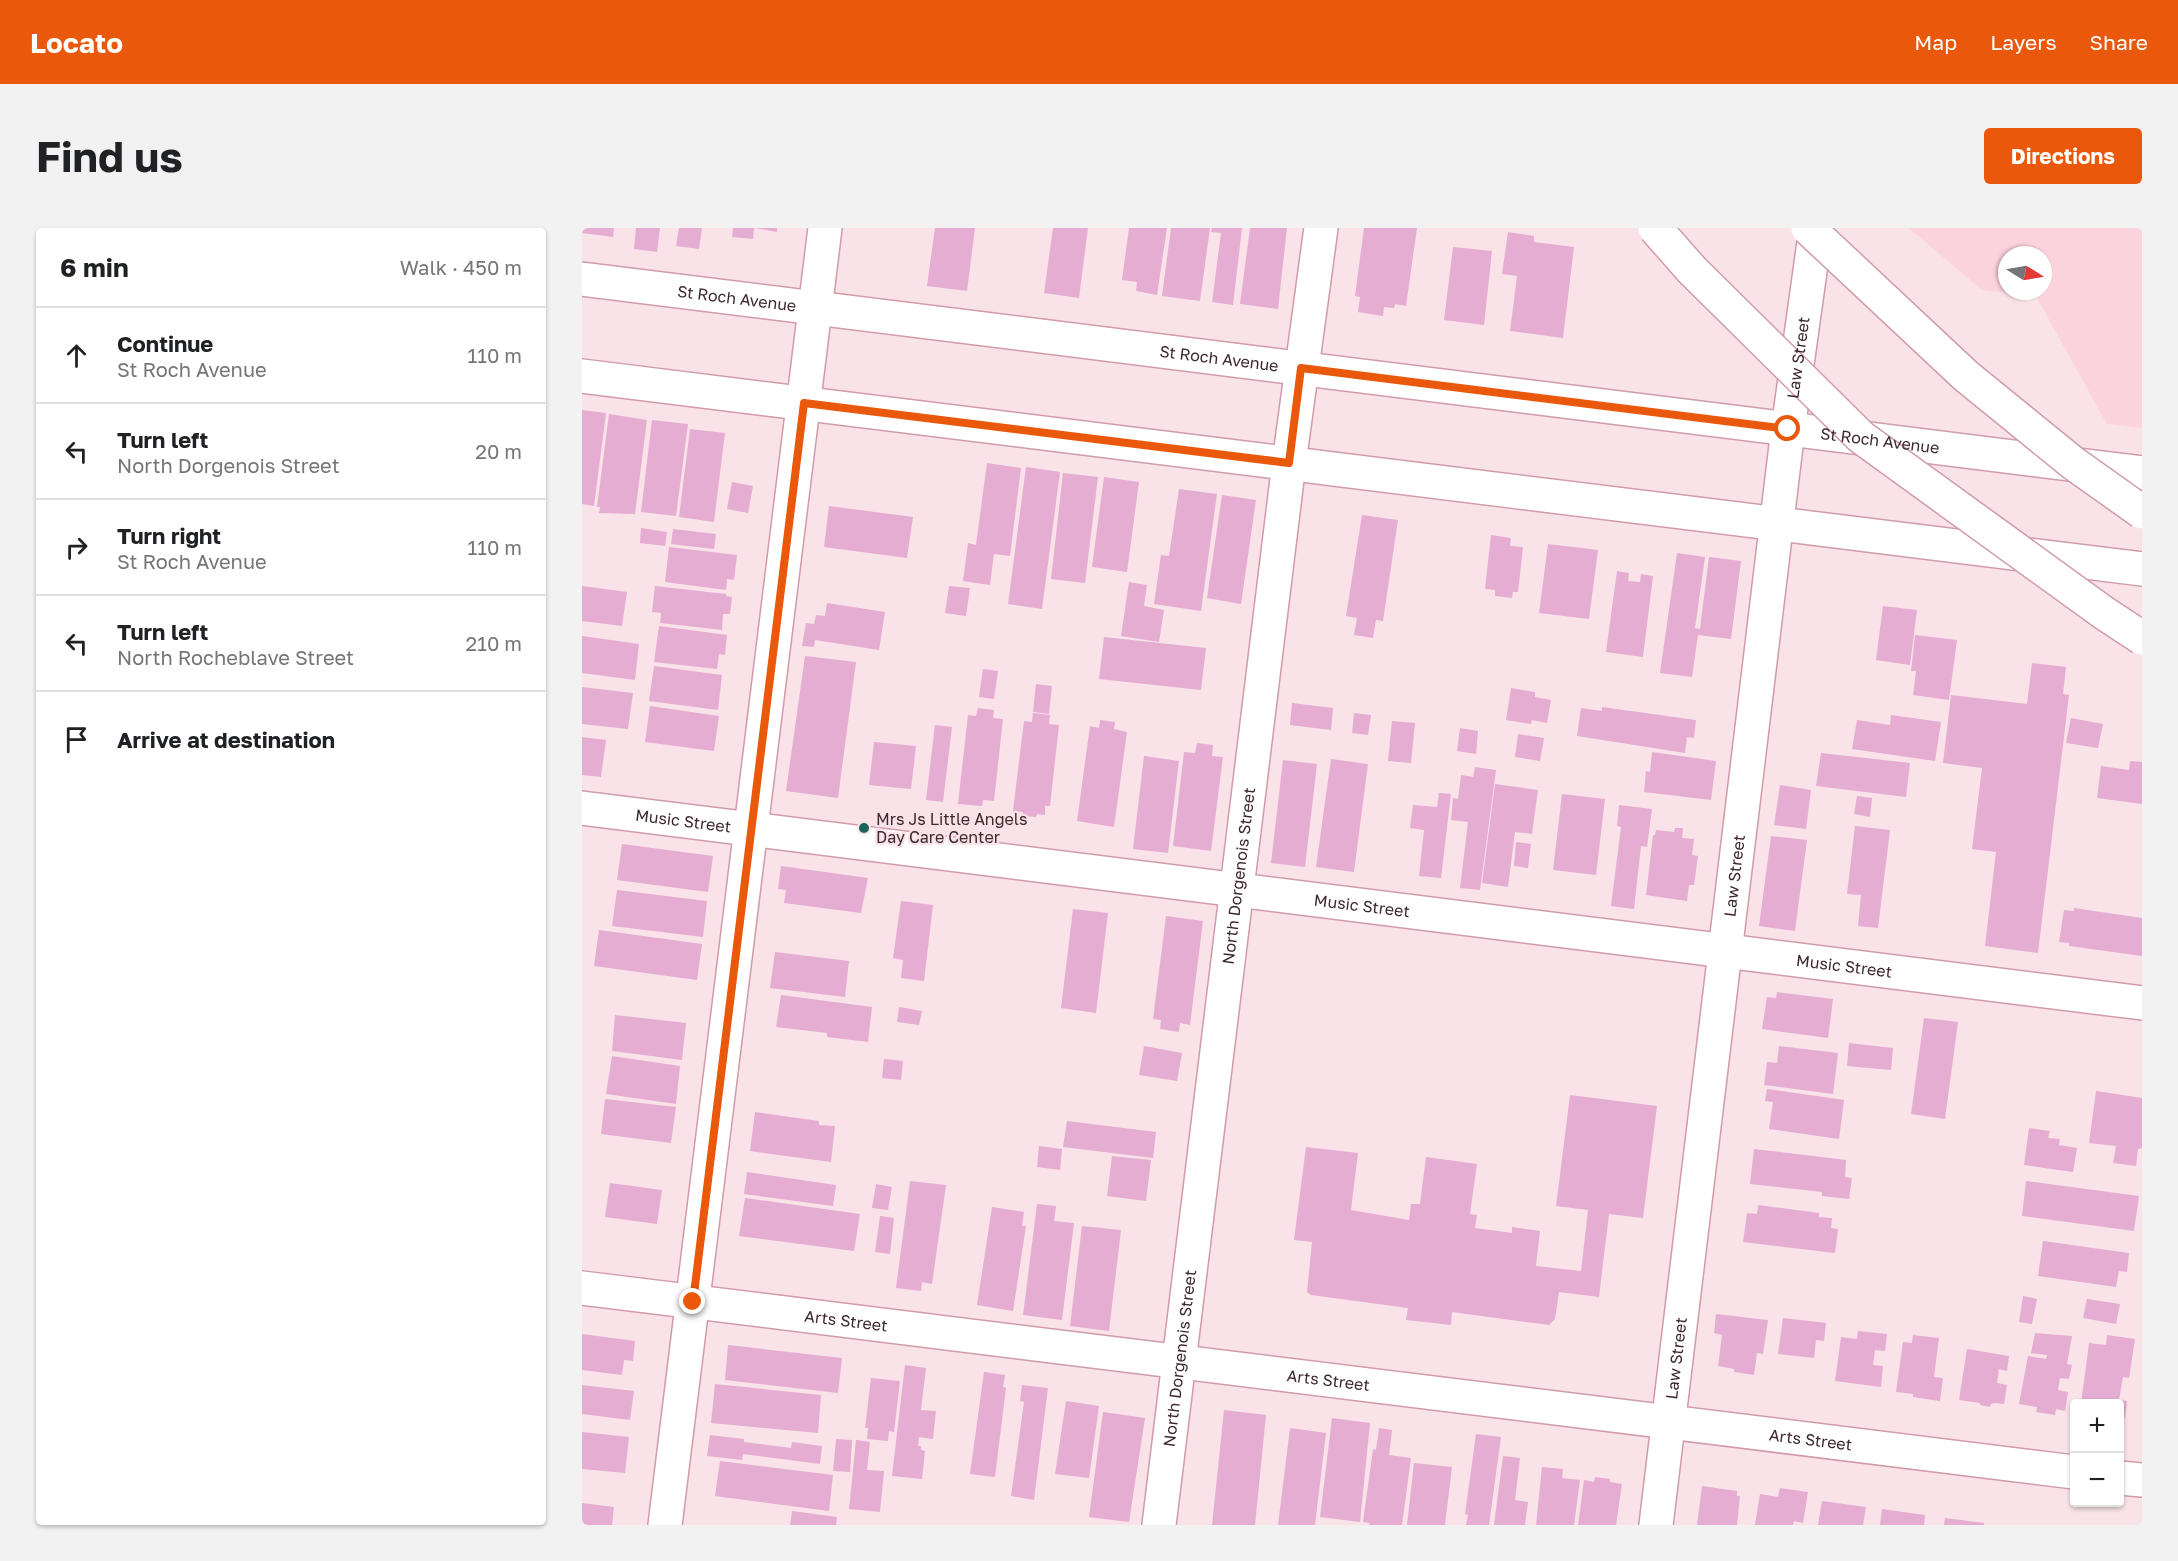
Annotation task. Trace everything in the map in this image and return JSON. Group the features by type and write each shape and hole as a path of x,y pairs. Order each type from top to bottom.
{"main road":[{"path":"665,1525 825,228"},
{"name":"North Dorgenois Street","path":"1159,1525 1289,463 1322,228"},
{"path":"1655,228 1692,270 1861,437 2142,638"},
{"path":"1808,228 1966,376 2073,463 2142,512"},
{"name":"Law Street","path":"1656,1525 1788,429 1816,228"},
{"name":"St Roch Avenue","path":"582,279 2142,473"},
{"path":"582,376 2142,569"},
{"name":"Music Street","path":"582,808 2142,1003"},
{"name":"Arts Street","path":"582,1288 2070,1472"},
{"path":"2124,1478 2142,1480"}],"shaded area":[{"path":"1909,228 2142,228 2142,428 2107,424 2038,300 2052,300 2052,246 1998,246 1998,292 1982,290"}],"building":[{"path":"582,228 614,228 613,237 582,233"},
{"path":"636,228 660,228 657,252 634,249"},
{"path":"679,228 702,228 699,249 676,246"},
{"path":"733,228 754,228 753,239 732,237"},
{"path":"755,228 777,228 777,232"},
{"path":"935,228 975,228 967,291 927,286"},
{"path":"1053,228 1088,228 1079,298 1044,293"},
{"path":"1129,228 1167,228 1157,295 1136,291 1137,282 1122,280"},
{"path":"1171,228 1210,228 1200,301 1162,296"},
{"path":"1212,228 1242,228 1233,305 1212,302 1221,233 1211,232"},
{"path":"1250,228 1287,228 1278,309 1240,304"},
{"path":"1364,228 1417,228 1406,306 1395,304 1394,308 1384,307 1383,316 1358,312 1360,297 1355,296"},
{"path":"1508,232 1534,236 1534,242 1574,247 1563,338 1510,331 1517,276 1502,274"},
{"path":"1453,247 1492,251 1484,325 1444,320"},
{"path":"582,410 606,413 594,506 582,504"},
{"path":"609,414 647,420 635,514 599,513 600,507 597,507"},
{"path":"652,420 688,424 676,516 641,512"},
{"path":"690,429 725,433 714,522 679,517"},
{"path":"987,463 1021,468 1010,556 994,554 990,585 963,581 968,543 976,545"},
{"path":"1026,467 1060,472 1042,609 1008,604"},
{"path":"1063,473 1098,477 1085,583 1051,579"},
{"path":"1104,477 1139,482 1127,572 1092,567"},
{"path":"732,482 753,486 748,513 727,509"},
{"path":"1179,489 1217,494 1201,611 1154,604 1161,555 1169,556"},
{"path":"1222,495 1256,500 1241,604 1207,598"},
{"path":"829,506 913,517 907,558 824,547"},
{"path":"1362,515 1398,520 1383,621 1376,620 1373,638 1354,635 1357,618 1346,616"},
{"path":"641,528 667,532 665,546 640,543"},
{"path":"673,529 716,534 714,549 671,544"},
{"path":"1491,535 1511,538 1510,546 1523,547 1518,592 1513,592 1512,598 1495,596 1495,590 1485,589"},
{"path":"1548,544 1598,550 1589,619 1539,613"},
{"path":"669,547 737,555 734,580 727,579 726,590 665,582"},
{"path":"1677,553 1705,557 1695,628 1700,629 1709,557 1741,561 1731,639 1698,635 1692,677 1660,673"},
{"path":"1617,571 1629,573 1628,581 1640,582 1641,574 1653,576 1643,657 1606,652"},
{"path":"1129,582 1147,585 1144,606 1164,610 1159,642 1121,636"},
{"path":"582,586 627,592 622,626 582,621"},
{"path":"655,586 726,594 732,597 730,614 723,614 722,630 660,623 661,613 652,612"},
{"path":"949,586 970,588 966,616 945,613"},
{"path":"827,603 885,612 879,650 815,640 814,647 802,646 806,623 814,624 816,615 825,616"},
{"path":"1883,606 1917,610 1910,665 1876,660"},
{"path":"659,626 727,635 725,655 719,654 717,669 654,662"},
{"path":"1915,635 1957,640 1949,700 1913,695 1916,671 1911,671"},
{"path":"582,636 639,644 635,680 582,673"},
{"path":"1104,637 1206,648 1201,690 1099,679"},
{"path":"805,656 856,662 838,798 786,791"},
{"path":"2032,663 2066,667 2063,694 2069,695 2038,953 1985,946 1996,852 1972,849 1982,768 1943,763 1951,695 2027,704"},
{"path":"654,666 722,675 718,710 649,701"},
{"path":"983,669 998,671 994,699 979,697"},
{"path":"1036,684 1052,686 1049,714 1033,712"},
{"path":"582,687 633,693 628,729 582,724"},
{"path":"1511,688 1535,692 1535,697 1551,700 1547,723 1532,720 1531,724 1506,720"},
{"path":"1292,703 1333,708 1331,730 1290,725"},
{"path":"650,706 719,716 714,751 645,742"},
{"path":"1602,707 1696,720 1694,738 1687,737 1685,753 1577,736 1581,708 1602,711"},
{"path":"978,708 994,710 993,718 1003,719 994,801 983,800 982,806 958,804 968,715 976,716"},
{"path":"1033,713 1050,715 1049,724 1059,725 1050,806 1045,806 1045,815 1037,814 1036,817 1022,816 1023,812 1013,811 1024,721 1032,722"},
{"path":"1354,713 1371,715 1368,735 1352,733"},
{"path":"1891,715 1941,722 1935,761 1852,749 1857,720 1890,725"},
{"path":"2071,718 2103,724 2098,748 2066,743"},
{"path":"1100,720 1115,722 1114,729 1127,732 1114,827 1077,821 1090,726 1099,728"},
{"path":"1392,721 1415,723 1411,763 1388,761"},
{"path":"935,725 952,727 943,802 926,800"},
{"path":"1460,728 1478,731 1476,754 1457,751"},
{"path":"1518,734 1544,738 1540,761 1515,757"},
{"path":"582,737 606,740 601,777 582,775"},
{"path":"874,742 916,746 911,789 869,785"},
{"path":"1197,743 1213,745 1212,756 1223,757 1211,851 1173,846 1184,752 1195,753"},
{"path":"1652,752 1716,761 1711,800 1644,792 1646,771 1650,772"},
{"path":"1821,753 1910,763 1906,797 1816,786"},
{"path":"1144,756 1179,761 1168,853 1133,849"},
{"path":"1331,759 1368,764 1354,872 1316,867"},
{"path":"1283,760 1317,764 1305,867 1271,863"},
{"path":"2130,761 2142,762 2142,804 2097,798 2101,766 2129,770"},
{"path":"1475,767 1496,770 1480,890 1460,888 1468,822 1451,820 1453,798 1458,799 1461,775 1473,777"},
{"path":"1495,784 1538,790 1532,834 1515,832 1508,887 1482,883"},
{"path":"1780,785 1811,790 1806,829 1774,825"},
{"path":"1439,793 1451,794 1441,878 1419,876 1424,830 1410,828 1413,805 1437,807"},
{"path":"1562,794 1605,799 1596,875 1553,870"},
{"path":"1857,796 1872,798 1870,817 1854,814"},
{"path":"1619,805 1652,809 1647,847 1641,846 1634,909 1611,906 1621,827 1617,826"},
{"path":"1855,826 1890,830 1878,928 1858,926 1861,895 1847,894"},
{"path":"1675,828 1683,828 1682,838 1694,839 1692,855 1698,856 1694,885 1689,885 1687,901 1646,895 1653,835 1656,830 1674,832"},
{"path":"1771,836 1807,840 1795,931 1759,926"},
{"path":"1516,842 1531,844 1528,868 1514,866"},
{"path":"622,844 713,856 708,892 617,880"},
{"path":"781,866 868,878 861,913 784,903 786,890 778,889"},
{"path":"617,890 707,901 703,937 612,926"},
{"path":"901,901 933,905 924,981 901,978 903,960 893,958"},
{"path":"2074,908 2142,918 2142,956 2069,946 2069,943 2059,942 2064,910 2074,911"},
{"path":"1073,909 1108,913 1096,1013 1061,1008"},
{"path":"1166,916 1203,921 1190,1025 1180,1023 1179,1032 1160,1029 1161,1020 1153,1019"},
{"path":"599,930 702,944 697,980 594,966"},
{"path":"775,952 849,961 845,997 770,988"},
{"path":"1777,992 1833,999 1828,1038 1762,1029 1767,997 1776,998"},
{"path":"781,995 872,1007 868,1042 827,1037 827,1033 776,1027"},
{"path":"899,1007 922,1011 919,1025 897,1022"},
{"path":"615,1015 686,1023 682,1060 612,1051"},
{"path":"1924,1018 1958,1022 1945,1119 1911,1114"},
{"path":"1849,1043 1893,1048 1891,1070 1847,1066"},
{"path":"1144,1046 1182,1053 1177,1081 1139,1075"},
{"path":"1779,1046 1838,1053 1833,1094 1764,1085 1767,1062 1777,1063"},
{"path":"612,1056 680,1066 676,1104 606,1094"},
{"path":"884,1059 903,1061 901,1080 882,1078"},
{"path":"1767,1089 1844,1100 1839,1139 1769,1129 1773,1102 1765,1101"},
{"path":"2096,1091 2142,1098 2142,1148 2138,1149 2136,1166 2113,1163 2116,1146 2089,1143"},
{"path":"1570,1095 1657,1106 1643,1218 1609,1214 1599,1297 1559,1292 1555,1319 1549,1325 1452,1312 1451,1325 1406,1320 1408,1308 1311,1295 1307,1292 1312,1242 1294,1240 1306,1147 1358,1153 1351,1210 1409,1220 1411,1204 1420,1204 1426,1157 1477,1164 1470,1214 1477,1215 1475,1228 1512,1233 1512,1227 1540,1231 1536,1266 1581,1271 1588,1210 1556,1206"},
{"path":"605,1099 676,1107 671,1143 601,1134"},
{"path":"755,1112 819,1121 819,1125 835,1126 831,1162 750,1151"},
{"path":"1067,1121 1156,1132 1153,1158 1063,1147"},
{"path":"2029,1128 2050,1131 2048,1138 2060,1139 2059,1145 2077,1148 2073,1172 2024,1165"},
{"path":"1039,1146 1062,1149 1060,1170 1037,1167"},
{"path":"1754,1149 1846,1160 1845,1177 1852,1178 1849,1199 1822,1196 1822,1192 1750,1184"},
{"path":"1112,1156 1151,1160 1146,1201 1107,1196"},
{"path":"747,1172 836,1185 833,1206 744,1194"},
{"path":"910,1181 946,1185 932,1284 922,1282 921,1291 896,1288"},
{"path":"2026,1181 2139,1196 2134,1231 2022,1216"},
{"path":"610,1183 662,1190 657,1224 605,1217"},
{"path":"876,1184 892,1187 888,1210 872,1208"},
{"path":"745,1198 860,1214 854,1251 739,1236"},
{"path":"1037,1204 1056,1206 1054,1221 1074,1223 1062,1320 1023,1315"},
{"path":"1758,1205 1819,1213 1819,1217 1832,1218 1831,1228 1838,1229 1835,1253 1743,1242 1747,1213 1757,1214"},
{"path":"992,1207 1024,1212 1022,1226 1026,1226 1013,1311 977,1305"},
{"path":"880,1216 894,1218 890,1254 875,1252"},
{"path":"1082,1226 1121,1230 1109,1331 1070,1326"},
{"path":"2043,1241 2129,1253 2127,1272 2119,1271 2116,1287 2038,1276"},
{"path":"2023,1296 2037,1299 2032,1324 2019,1322"},
{"path":"2087,1299 2120,1304 2116,1324 2083,1318"},
{"path":"1716,1314 1768,1320 1763,1354 1757,1353 1754,1375 1734,1372 1734,1369 1718,1366 1722,1335 1714,1333"},
{"path":"1783,1318 1826,1323 1824,1341 1816,1340 1814,1358 1778,1354"},
{"path":"1858,1331 1887,1334 1885,1351 1875,1350 1873,1365 1883,1366 1881,1387 1835,1381 1841,1337 1857,1339"},
{"path":"2035,1333 2072,1336 2067,1364 2072,1365 2069,1379 2060,1378 2058,1390 2068,1392 2065,1411 2056,1409 2055,1415 2036,1412 2037,1407 2019,1404 2028,1356 2046,1359 2047,1355 2031,1353"},
{"path":"582,1334 635,1341 633,1361 624,1360 622,1375 582,1370"},
{"path":"1913,1335 1939,1338 1934,1377 1943,1378 1940,1401 1896,1392 1903,1342 1912,1343"},
{"path":"2107,1335 2135,1339 2129,1378 2123,1377 2119,1399 2082,1399 2089,1343 2106,1345"},
{"path":"728,1345 842,1358 838,1393 725,1380"},
{"path":"1967,1349 2009,1356 2007,1371 1999,1369 1997,1383 2007,1385 2004,1404 1995,1403 1990,1407 1959,1400"},
{"path":"905,1365 926,1368 921,1410 936,1411 933,1439 919,1437 918,1446 925,1451 922,1479 892,1476"},
{"path":"984,1372 1005,1375 1003,1387 1006,1388 995,1477 970,1474"},
{"path":"871,1378 900,1381 894,1432 889,1431 888,1441 867,1439 868,1428 865,1428"},
{"path":"715,1384 821,1395 818,1433 711,1423"},
{"path":"582,1385 634,1391 630,1420 582,1414"},
{"path":"1022,1385 1048,1388 1034,1500 1011,1496 1024,1402 1020,1401"},
{"path":"1066,1401 1099,1406 1089,1478 1055,1474"},
{"path":"2124,1401 2127,1401 2124,1418"},
{"path":"1224,1410 1266,1415 1255,1525 1212,1525"},
{"path":"1103,1412 1145,1418 1129,1522 1089,1517"},
{"path":"1332,1418 1370,1423 1360,1522 1320,1517"},
{"path":"1290,1428 1326,1433 1315,1525 1278,1525"},
{"path":"1379,1428 1392,1430 1389,1455 1411,1458 1402,1525 1369,1525 1370,1523 1363,1522 1373,1449 1376,1450"},
{"path":"582,1432 629,1437 625,1473 582,1469"},
{"path":"1476,1434 1501,1437 1489,1525 1466,1525 1468,1515 1465,1514"},
{"path":"710,1435 791,1448 792,1442 822,1446 820,1464 743,1454 742,1460 707,1456"},
{"path":"836,1439 852,1440 850,1472 833,1471"},
{"path":"856,1440 870,1442 867,1470 884,1471 880,1512 849,1509"},
{"path":"1503,1456 1520,1458 1515,1500 1528,1502 1525,1525 1494,1525"},
{"path":"720,1461 833,1475 829,1511 715,1496"},
{"path":"1414,1463 1452,1467 1445,1525 1407,1525"},
{"path":"1542,1467 1563,1469 1562,1478 1580,1480 1574,1525 1536,1525"},
{"path":"1595,1477 1610,1479 1610,1482 1622,1484 1616,1525 1578,1525 1584,1480 1594,1482"},
{"path":"1702,1486 1737,1491 1737,1496 1740,1496 1737,1525 1697,1525"},
{"path":"1780,1488 1808,1492 1803,1523 1794,1521 1793,1525 1755,1525 1760,1494 1778,1497"},
{"path":"1822,1501 1866,1507 1863,1525 1818,1525"},
{"path":"582,1503 614,1507 612,1525 582,1525"},
{"path":"1882,1509 1925,1515 1924,1525 1880,1525"},
{"path":"792,1511 837,1517 836,1525 790,1525"},
{"path":"1945,1518 1984,1523 1984,1525 1944,1525"}],"place":[{"name":"Mrs Js Little Angels Day Care Center","path":"864,828"}],"route":[{"path":"693,1302 804,403 1289,463 1301,368 1788,429"}]}
